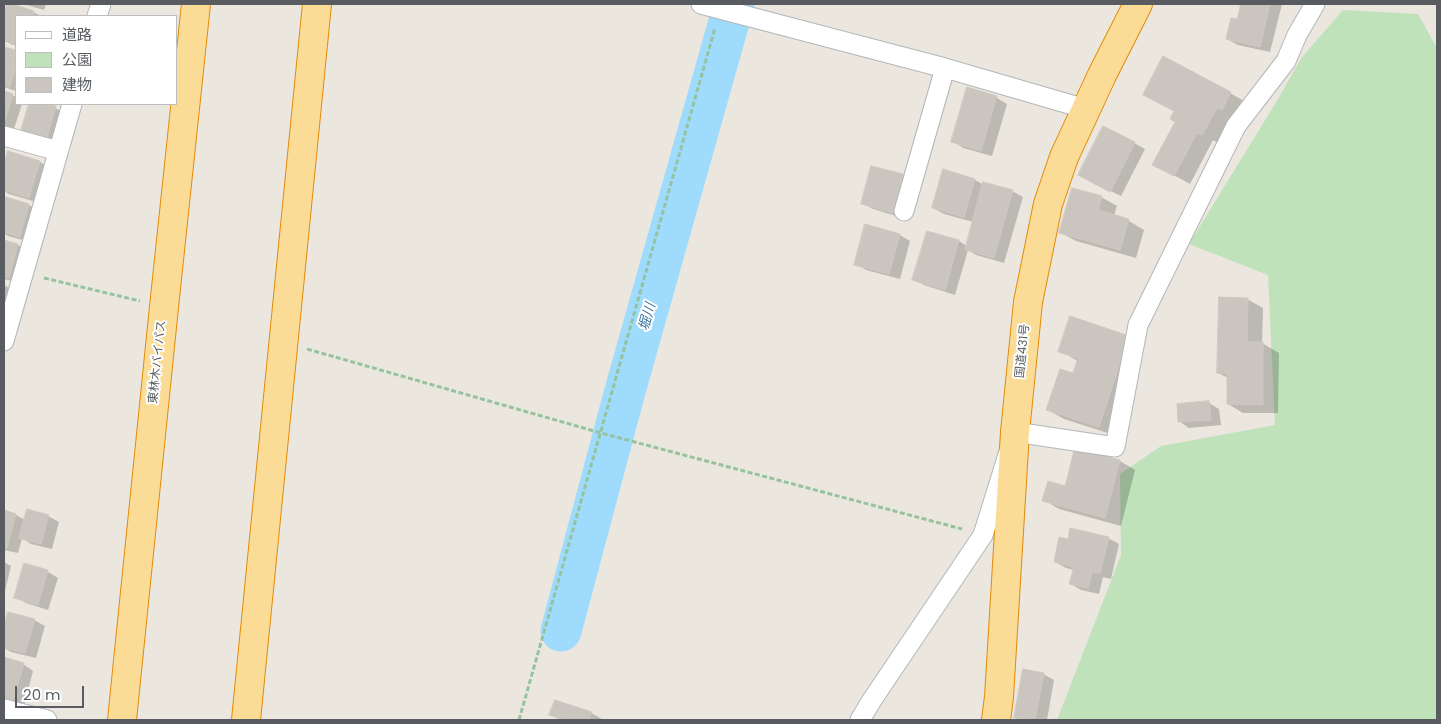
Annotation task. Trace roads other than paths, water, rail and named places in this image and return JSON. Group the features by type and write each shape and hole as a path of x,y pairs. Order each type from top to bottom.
{"highway":[{"name":"東林木バイパス","path":"122,720 196,4"},
{"path":"246,720 317,4"},
{"name":"国道431号","path":"996,720 999,697 1014,432 1028,302 1048,204 1064,157 1138,4"}],"street":[{"path":"701,4 945,68 1086,109"},
{"path":"860,720 983,535 1014,432 1115,447 1138,325 1236,126 1286,62 1297,35 1315,4"},
{"path":"904,211 945,68"},
{"path":"4,341 72,105"},
{"path":"4,136 58,151"},
{"path":"4,708 48,720"}],"waterway":[{"name":"堀川","path":"561,631 625,391 734,4"}]}
